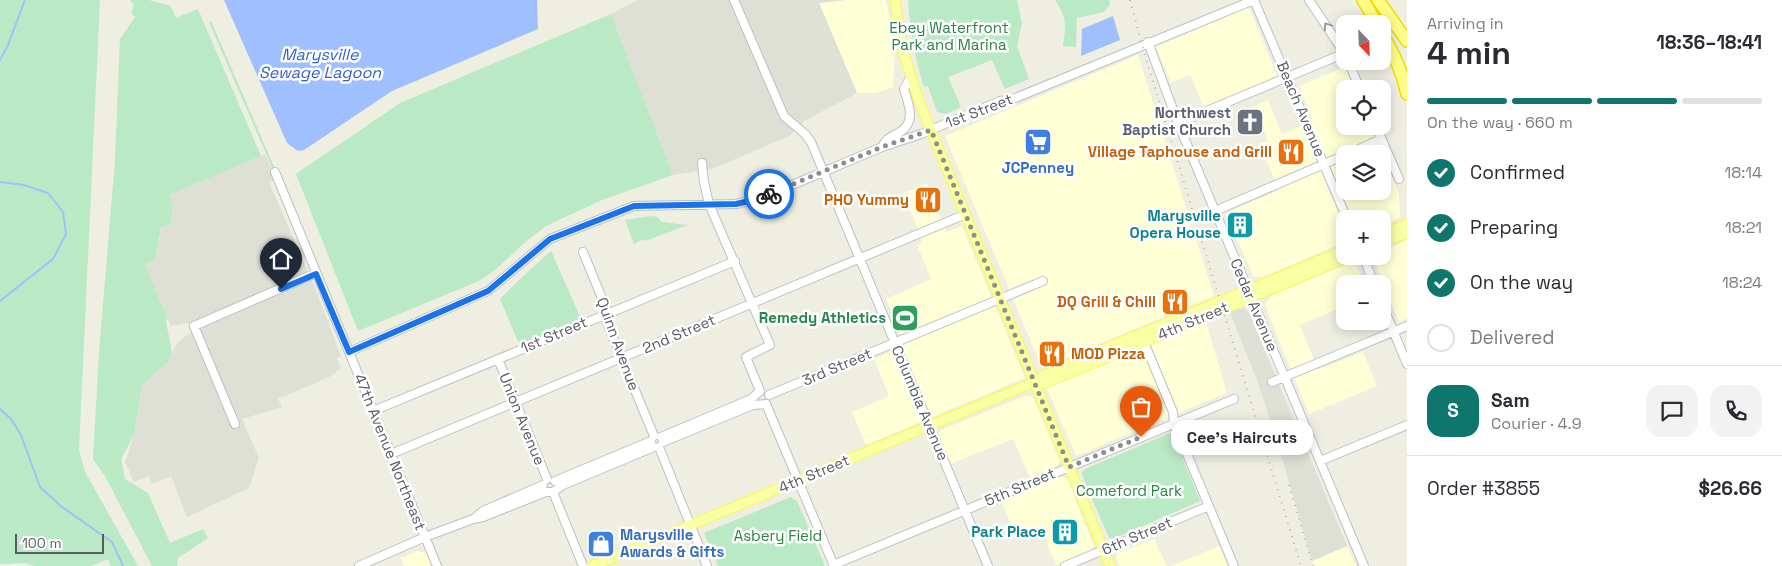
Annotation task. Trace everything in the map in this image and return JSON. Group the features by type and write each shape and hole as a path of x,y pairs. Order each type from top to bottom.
{"highway":[{"path":"1363,0 1372,15"},
{"path":"1378,0 1407,41"},
{"path":"1391,50 1397,60 1407,94"}],"main road":[{"path":"895,0 902,48 931,130 1110,566"},
{"path":"1391,231 1407,224"},
{"path":"1391,239 1407,233"},
{"name":"4th Street","path":"1035,382 1046,383 1144,342 1336,254"},
{"name":"4th Street","path":"592,566 1035,382 1044,375 1076,360 1173,320 1336,262"},
{"path":"1144,342 1144,336 1167,326 1173,320"}],"street":[{"name":"Columbia Avenue","path":"734,0 784,116 806,134 811,142 988,566"},
{"name":"1st Street","path":"349,352 488,291 550,239 634,206 736,204 759,199 882,147 931,130 1000,101 1013,98 1254,0"},
{"name":"Beach Avenue","path":"1254,0 1344,210"},
{"path":"1309,0 1336,40"},
{"name":"Cedar Avenue","path":"1148,42 1178,123 1364,566"},
{"path":"1178,123 1336,57"},
{"path":"882,147 886,139 900,132 909,122 911,114 904,89 911,76"},
{"path":"1379,135 1399,180"},
{"path":"1368,145 1381,140"},
{"path":"1215,211 1336,159"},
{"path":"702,162 709,204 770,345 746,357 758,394 756,400 762,404 798,480 834,566"},
{"name":"47th Avenue Northeast","path":"275,172 437,566"},
{"name":"2nd Street","path":"391,454 966,214"},
{"name":"Quinn Avenue","path":"583,252 606,308 605,318 707,566"},
{"name":"1st Street","path":"373,411 735,261"},
{"path":"235,424 194,326 316,274"},
{"name":"3rd Street","path":"769,395 1043,281"},
{"path":"1391,325 1407,364"},
{"path":"1272,382 1407,326"},
{"path":"1144,342 1173,412 1174,423 1234,566"},
{"name":"Union Avenue","path":"498,359 583,566"},
{"path":"359,566 425,537 483,517 550,486 657,442 765,391 769,395 769,400 762,404 657,442"},
{"name":"5th Street","path":"834,566 1234,398"},
{"path":"1320,461 1407,425"},
{"name":"6th Street","path":"1066,566 1209,506"}],"shaded area":[{"path":"638,0 845,0 819,3 857,93 804,121 789,136 712,169 673,175 611,14"},
{"path":"845,0 886,0 895,48 893,87 876,93 857,93 819,3"},
{"path":"1247,8 1250,10 1278,78 1204,108 1190,75 1171,83 1156,47"},
{"path":"1138,55 1214,296 1042,368 945,136"},
{"path":"1337,70 1347,70 1351,80 1336,80 1336,135 1375,135 1379,145 1336,145 1336,200 1391,200 1391,174 1399,193 1400,218 1391,222 1391,210 1336,210 1336,246 1263,277 1253,276 1226,213 1279,190 1260,144 1268,141 1252,107 1268,100 1282,134 1313,121 1299,86"},
{"path":"265,154 276,179 269,182 315,288 341,356 337,358 341,368 329,377 278,399 282,407 242,419 259,458 249,488 187,517 171,476 152,484 149,476 134,482 125,462 134,435 142,385 168,362 177,343 191,332 188,323 171,326 145,265 155,259 169,195"},
{"path":"927,183 946,232 962,226 1025,378 866,445 852,412 889,396 874,359 905,345 886,299 931,279 917,245 923,242 903,193"},
{"path":"1407,240 1407,318 1399,322 1391,302 1391,275 1380,275 1376,265 1391,265 1391,247"},
{"path":"1344,265 1356,265 1360,275 1336,275 1336,310 1300,325 1318,370 1363,352 1377,386 1309,414 1265,303 1272,295"},
{"path":"1243,308 1249,313 1347,546 1312,561 1257,380 1230,312"},
{"path":"1206,322 1227,393 1076,456 1047,389 1048,387"},
{"path":"1025,396 1033,398 1037,406 1060,461 1057,467 1030,478 1013,439 950,464 938,436 941,430"},
{"path":"1059,476 1067,478 1094,546 1089,551 1056,565 1042,530 1018,540 1001,501"},
{"path":"1154,539 1167,566 1120,566 1116,558 1118,553"},
{"path":"1219,546 1228,566 1171,566"},
{"path":"1347,546 1356,566 1315,566 1312,561"},
{"path":"418,551 426,553 431,566 404,566 401,558"}],"green space":[{"path":"0,0 100,0 79,450 85,472 138,566 111,566 108,559 91,566 0,564"},
{"path":"130,0 149,0 171,6 176,18 198,9 261,156 169,195 173,205 170,224 161,228 155,259 145,265 168,319 166,321 172,353 168,362 142,385 134,435 121,459 125,479 148,493 170,543 203,529 208,538 178,558 177,566 152,566 105,476 93,459 99,353 115,160 120,39 135,17 131,13 134,6"},
{"name":"Ebey Waterfront Park and Marina","path":"908,0 1017,0 1022,23 1017,46 1029,79 1005,89 992,60 948,77 961,107 946,114 937,112 928,86 924,87 918,66"},
{"path":"1055,0 1109,0 1110,4 1104,12 1077,18 1076,47 1063,46 1065,22"},
{"path":"611,14 673,175 602,200 546,226 524,243 494,271 479,281 358,331 296,174 400,103"},
{"path":"211,21 275,169 273,170 209,22"},
{"path":"651,216 658,217 661,222 688,225 645,241 643,239 634,244 625,220"},
{"path":"551,251 582,321 520,346 500,299"},
{"name":"Comeford Park","path":"1170,433 1173,435 1200,501 1113,539 1109,538 1082,472 1087,468"},
{"name":"Asbery Field","path":"791,497 797,501 825,566 718,566 704,533"}],"water":[{"name":"Marysville Sewage Lagoon","path":"224,0 537,0 538,29 392,91 304,150 298,151 287,143"},
{"path":"1113,16 1120,40 1081,56 1082,29"}],"waterway":[{"path":"0,60 8,45 25,0"},
{"path":"0,182 24,185 48,193 63,212 66,234 53,259 0,301"},
{"path":"0,409 11,419 21,435 40,487 62,507 112,542 123,566"}],"railway":[{"path":"1130,0 1142,45 1301,566"},
{"path":"1289,485 1313,566"}],"way so far":[{"path":"769,194 882,147 931,130 1069,467 1141,437"}],"place":[{"name":"Northwest Baptist Church","path":"1250,122"},
{"name":"JCPenney","path":"1038,142"},
{"name":"Village Taphouse and Grill","path":"1291,152"},
{"name":"PHO Yummy","path":"928,200"},
{"name":"Marysville Opera House","path":"1240,225"},
{"name":"DQ Grill & Chill","path":"1175,302"},
{"name":"Remedy Athletics","path":"905,318"},
{"name":"MOD Pizza","path":"1052,354"},
{"name":"Cee's Haircuts","path":"1141,437"},
{"name":"Park Place","path":"1065,532"},
{"name":"Marysville Awards & Gifts","path":"601,544"}],"route":[{"path":"281,289 316,274 349,352 488,291 550,239 634,206 736,204 759,199 769,194"}]}
